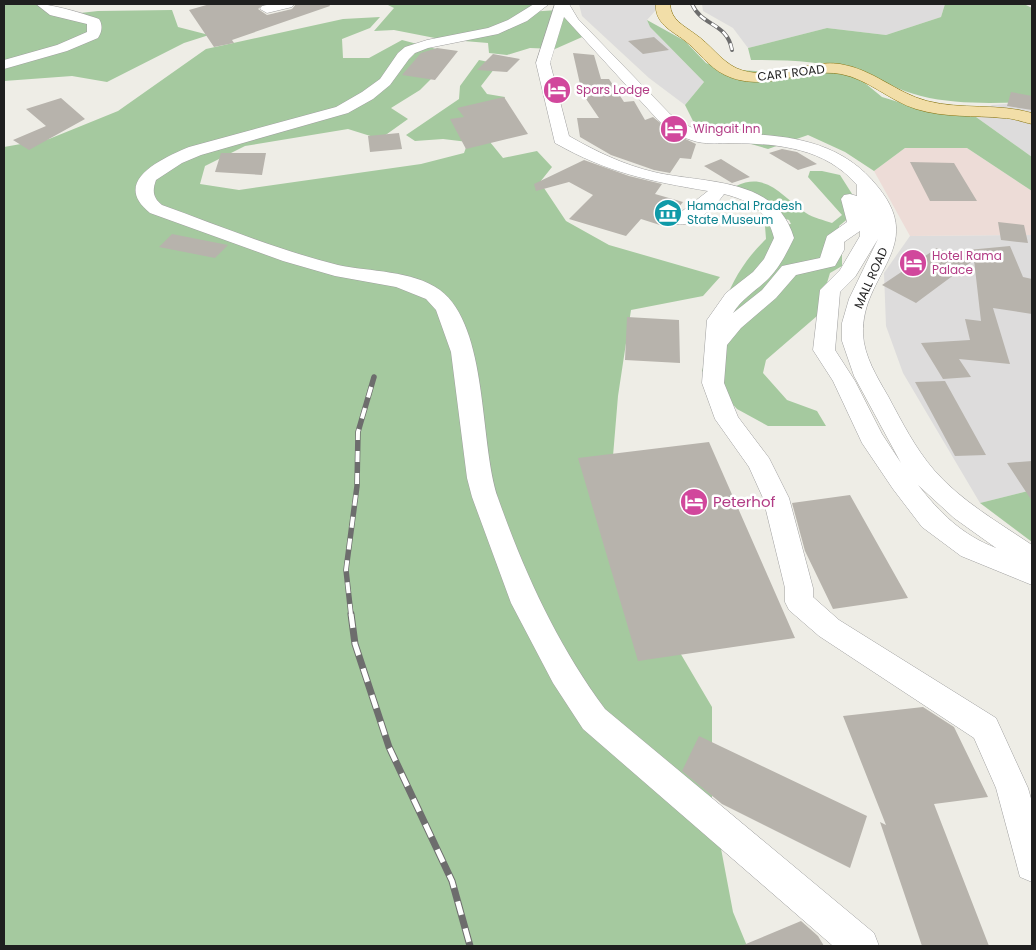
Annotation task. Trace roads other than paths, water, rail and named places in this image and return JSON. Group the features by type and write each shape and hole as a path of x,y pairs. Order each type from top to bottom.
{"main road":[{"name":"CART ROAD","path":"663,4 663,13 670,22 696,42 717,63 742,76 758,78 838,69 866,78 920,106 946,110 997,111 1032,120"}],"street":[{"path":"4,65 62,48 93,35 95,30 94,22 86,17 54,13 43,4"},
{"path":"267,9 287,4"},
{"path":"542,4 512,25 497,31 425,45 409,50 386,80 362,99 342,110 203,149 176,159 148,177 144,194 147,203 156,209 334,269 413,286 433,294 448,309 467,379 480,480 507,562 532,620 568,684 594,718 861,946"},
{"path":"562,4 543,63 561,139 613,166 654,178 736,192 760,203 777,217 784,238 773,261 760,276 733,297 718,320 714,346 713,383 727,418 760,464 776,498 799,588 799,602 829,628 985,728 1012,788 1032,865"},
{"name":"MALL ROAD","path":"562,4 578,27 609,57 664,117 686,134 697,137 808,145 831,154 857,175 878,199 885,216 888,232 887,241 861,294 852,333 854,345 868,383 910,458 926,478 940,492 975,520 1032,559"},
{"path":"714,346 734,323 769,294 789,270 828,262 834,250 834,240 848,232 857,223 848,192 857,175"},
{"path":"857,175 870,236 848,273 830,290 824,350 844,381 871,437 902,483 931,520 970,549 1032,574"},
{"path":"683,220 713,198 719,189"}],"railway":[{"path":"692,4 702,17 725,34 732,50"},
{"path":"351,615 346,570 357,486 358,432 374,377"},
{"path":"351,614 355,644 389,747 452,881 470,946"}],"place":[{"name":"Spars Lodge","path":"557,90"},
{"name":"Wingait Inn","path":"674,129"},
{"name":"Hamachal Pradesh State Museum","path":"668,213"},
{"name":"Hotel Rama Palace","path":"913,263"},
{"name":"Peterhof","path":"694,502"}]}
